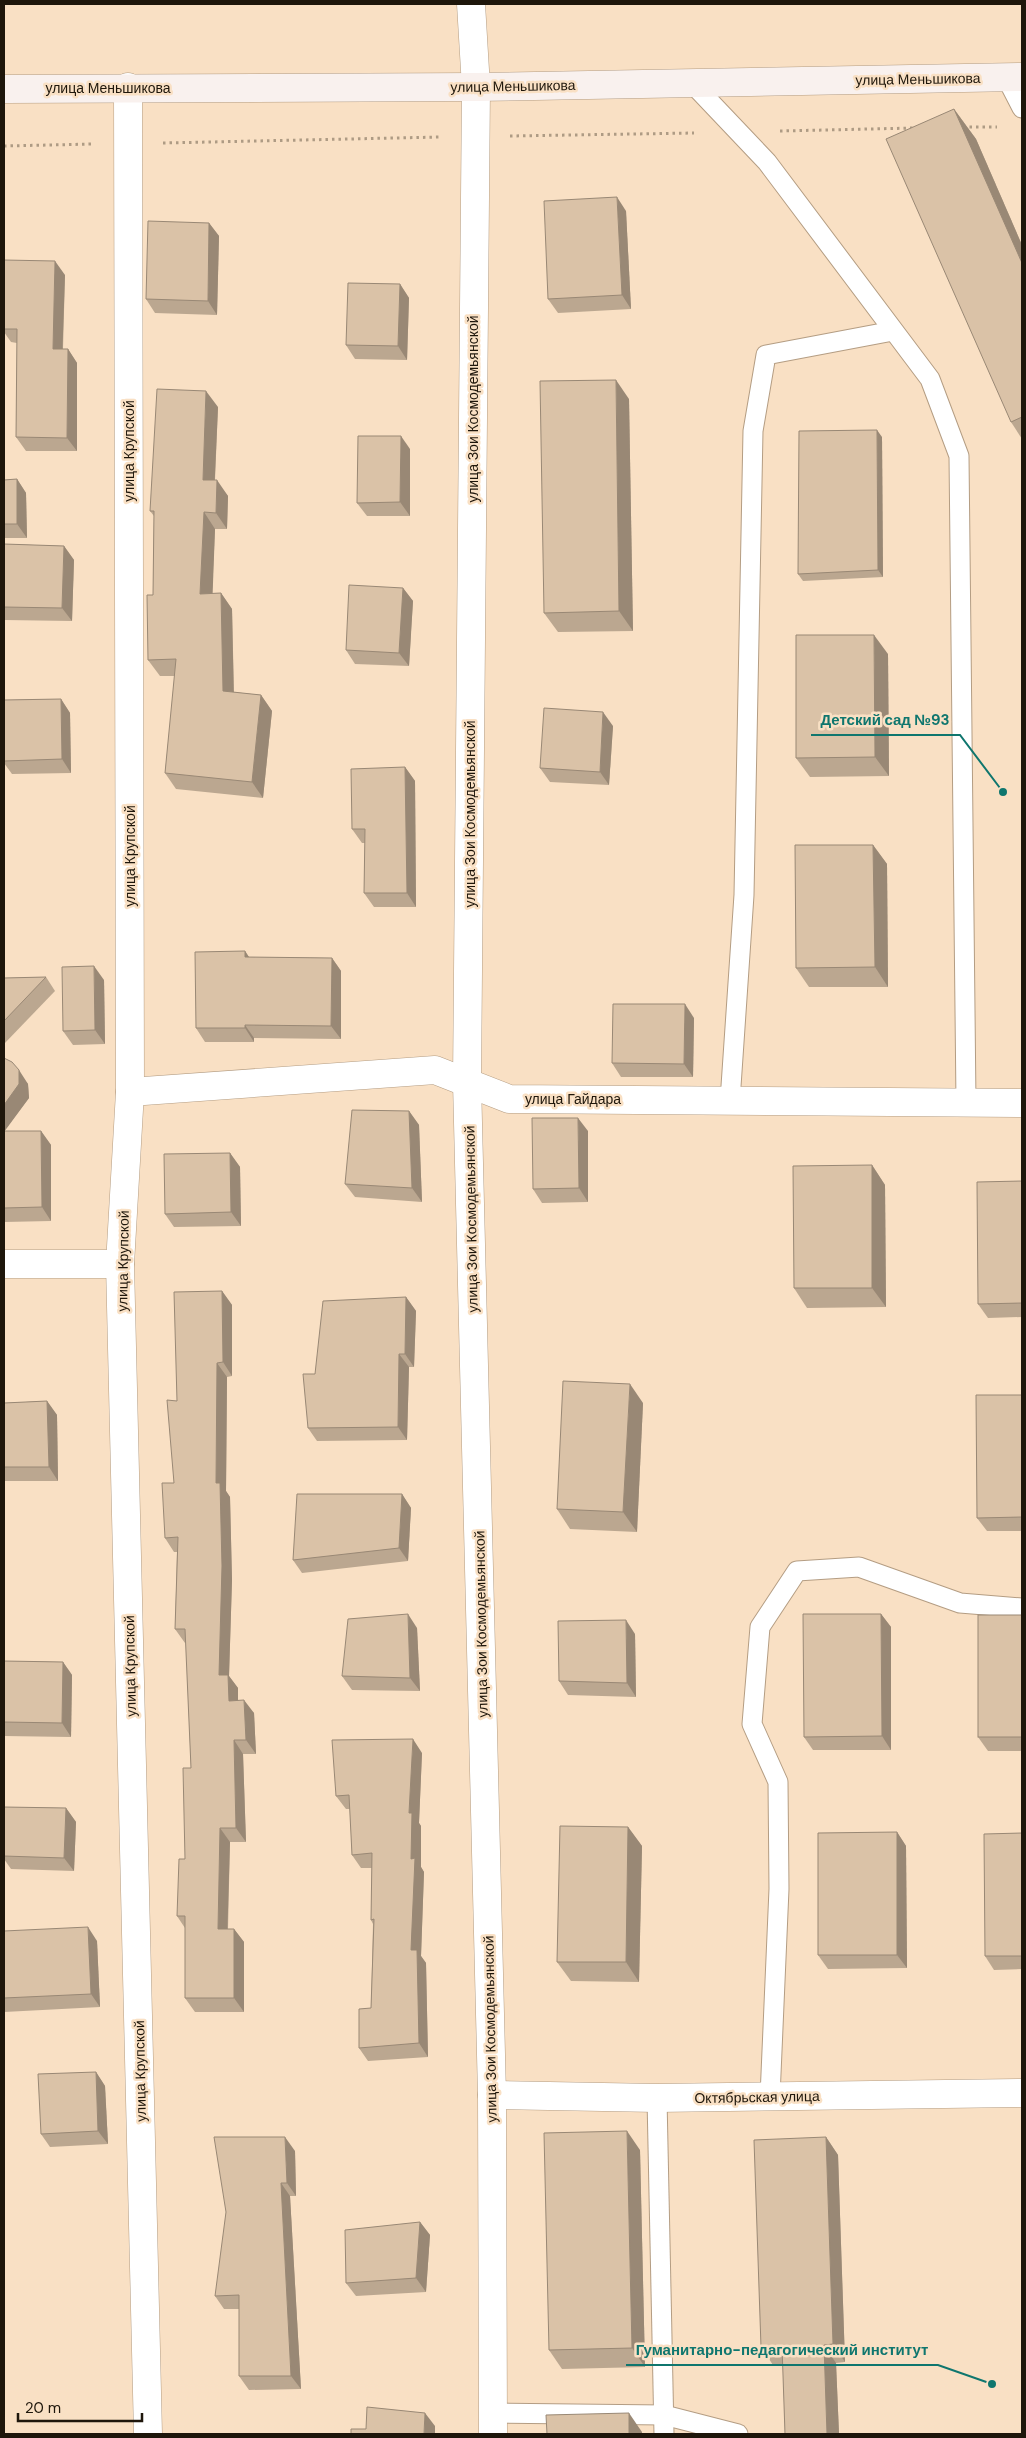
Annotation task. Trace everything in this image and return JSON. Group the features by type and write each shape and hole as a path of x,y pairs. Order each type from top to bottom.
{"street":[{"name":"улица Зои Космодемьянской","path":"471,4 476,87 467,1082 492,2095 493,2423"},
{"name":"улица Меньшикова","path":"4,88 476,87 1014,77"},
{"name":"улица Крупской","path":"128,88 130,1092 120,1264 148,2434"},
{"name":"улица Гайдара","path":"130,1092 435,1070 509,1099 1022,1103"},
{"path":"4,1264 120,1264"},
{"name":"Октябрьская улица","path":"492,2095 657,2098 1022,2093"}],"lane":[{"path":"1014,77 1022,108"},
{"path":"692,83 767,162 930,379 958,456 966,1102"},
{"path":"730,1101 744,895 753,431 766,355 893,331"},
{"path":"770,2097 779,1889 778,1782 752,1724 760,1627 797,1571 859,1567 960,1603 1022,1608"},
{"path":"657,2098 664,2434"},
{"path":"493,2423 664,2414 738,2434"}],"path":[{"path":"4,146 443,138"}],"building":[{"path":"954,109 1022,263 1022,417 1011,422 886,139"},
{"path":"617,197 622,295 548,299 544,201"},
{"path":"148,221 209,223 208,301 146,299"},
{"path":"4,260 55,261 53,349 68,349 67,438 16,437 17,329 4,329"},
{"path":"348,283 400,284 398,346 346,345"},
{"path":"616,380 619,611 544,613 540,381"},
{"path":"157,389 206,391 203,480 217,480 216,513 204,512 200,594 221,593 223,691 261,695 252,782 165,773 176,659 148,660 147,595 153,595 154,511 150,511"},
{"path":"877,430 878,570 798,574 799,431"},
{"path":"358,436 401,436 400,502 357,503"},
{"path":"17,479 17,524 4,524 4,480"},
{"path":"4,544 64,546 62,608 4,607"},
{"path":"349,585 403,588 399,653 346,650"},
{"path":"796,635 874,635 875,757 796,758"},
{"path":"61,699 62,759 4,761 4,700"},
{"path":"544,708 603,712 600,772 540,768"},
{"path":"405,767 407,893 364,893 365,829 352,829 351,769"},
{"path":"795,845 873,845 875,967 796,968"},
{"path":"245,951 245,957 332,958 331,1026 245,1025 245,1028 196,1028 195,952"},
{"path":"94,966 95,1030 63,1031 62,967"},
{"path":"46,977 4,1021 4,978"},
{"path":"613,1004 685,1004 684,1064 612,1063"},
{"path":"4,1058 12,1062 19,1070 19,1084 4,1105"},
{"path":"352,1110 409,1111 412,1188 345,1184"},
{"path":"532,1118 578,1118 579,1188 533,1189"},
{"path":"4,1131 41,1131 42,1207 4,1208"},
{"path":"230,1153 231,1212 165,1214 164,1154"},
{"path":"872,1165 872,1288 794,1288 793,1166"},
{"path":"1022,1181 1022,1303 978,1304 977,1182"},
{"path":"222,1291 223,1362 217,1363 216,1483 220,1483 222,1566 219,1675 228,1675 229,1701 244,1700 246,1740 234,1740 236,1828 220,1828 218,1929 234,1929 234,1998 185,1998 185,1916 177,1916 179,1859 185,1859 183,1768 191,1768 185,1629 175,1629 178,1537 165,1538 162,1483 174,1483 167,1400 177,1401 174,1292"},
{"path":"406,1297 405,1354 399,1354 398,1427 308,1428 303,1374 315,1374 323,1301"},
{"path":"563,1381 630,1384 623,1512 557,1509"},
{"path":"976,1395 1022,1395 1022,1517 977,1518"},
{"path":"47,1401 49,1467 4,1467 4,1403"},
{"path":"297,1494 402,1494 399,1548 293,1560"},
{"path":"408,1614 410,1678 342,1676 348,1619"},
{"path":"803,1614 881,1614 882,1736 804,1737"},
{"path":"978,1615 1022,1615 1022,1737 978,1737"},
{"path":"626,1620 627,1683 559,1681 558,1621"},
{"path":"4,1661 63,1662 62,1723 4,1722"},
{"path":"413,1739 409,1813 412,1813 411,1859 415,1858 411,1950 417,1950 419,2043 359,2048 359,2009 371,2008 374,1919 371,1920 372,1853 352,1855 349,1795 336,1796 332,1740"},
{"path":"4,1807 66,1808 64,1858 4,1856"},
{"path":"560,1826 628,1827 626,1962 557,1962"},
{"path":"897,1832 897,1955 818,1955 818,1833"},
{"path":"1022,1833 1022,1956 985,1956 984,1834"},
{"path":"88,1927 91,1994 4,1998 4,1931"},
{"path":"96,2072 98,2131 41,2134 38,2074"},
{"path":"627,2131 632,2348 549,2350 544,2133"},
{"path":"214,2137 285,2137 287,2183 281,2183 291,2376 239,2376 239,2295 215,2296 226,2212"},
{"path":"826,2137 833,2344 824,2345 827,2434 785,2434 782,2346 761,2347 754,2140"},
{"path":"420,2222 416,2278 346,2283 345,2230"},
{"path":"367,2407 425,2413 424,2434 351,2434 351,2429 366,2429"},
{"path":"629,2413 629,2434 547,2434 546,2415"}],"place":[{"name":"Детский сад №93","path":"1003,792"},
{"name":"Гуманитарно-педагогический институт","path":"992,2384"}]}
